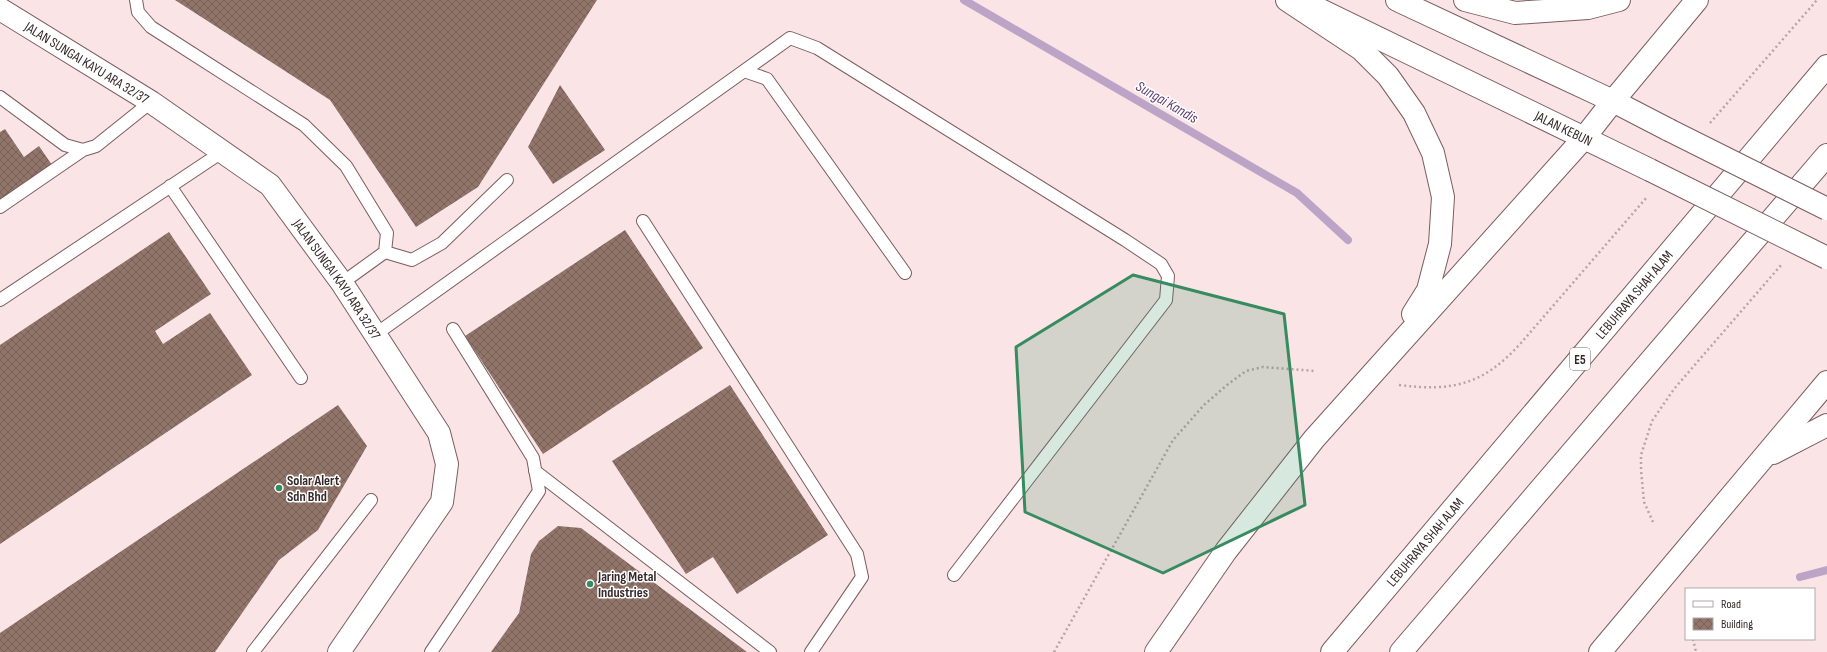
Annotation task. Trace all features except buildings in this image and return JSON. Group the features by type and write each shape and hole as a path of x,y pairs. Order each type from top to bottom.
{"main road":[{"path":"1287,0 1361,49 1388,76 1414,113 1433,153 1443,197 1440,244 1428,290 1387,356"},
{"name":"JALAN KEBUN","path":"1299,0 1650,170 1827,258"},
{"path":"1397,0 1613,101 1827,209"},
{"path":"1465,0 1516,13 1588,8 1619,0"},
{"path":"1156,652 1231,545 1314,439 1584,138 1613,101 1698,0"},
{"name":"JALAN SUNGAI KAYU ARA 32/37","path":"0,9 151,102 270,185 342,283 439,433 447,464 442,502 338,652"},
{"name":"LEBUHRAYA SHAH ALAM","path":"1332,652 1827,66"},
{"path":"1402,652 1827,155"},
{"path":"1600,652 1827,382"},
{"path":"1764,457 1827,425"}],"lane":[{"path":"136,0 138,12 151,27 304,125 346,166 387,234 385,252 342,283"},
{"path":"376,334 790,38 817,48 1125,240 1161,264 1168,276 1166,300 954,575"},
{"path":"744,71 767,79 905,273"},
{"path":"0,97 65,145 83,150"},
{"path":"0,207 83,150 96,146 151,102"},
{"path":"0,300 222,152"},
{"path":"385,252 412,260 442,243 507,180"},
{"path":"170,186 301,378"},
{"path":"643,221 857,554 862,577 811,652"},
{"path":"431,652 539,492 533,458 453,329"},
{"path":"535,471 770,652"},
{"path":"253,652 371,500"}],"path":[{"path":"1708,126 1817,0"},
{"path":"1399,385 1429,388 1444,388 1460,385 1477,378 1508,358 1651,192"},
{"path":"1653,522 1644,502 1641,470 1642,455 1652,421 1674,388 1783,263"},
{"path":"1054,652 1173,440 1204,405 1227,385 1246,372 1263,367 1315,371"},
{"path":"1693,640 1696,652"}],"highlighted area":[{"path":"1133,275 1284,314 1305,505 1163,573 1025,512 1016,347"}],"waterway":[{"name":"Sungai Kandis","path":"964,0 1297,193 1348,240"},
{"name":"Sungai Kandis","path":"1800,577 1827,570"}],"place":[{"name":"Solar Alert Sdn Bhd","path":"279,488"},
{"name":"Jaring Metal Industries","path":"590,584"}]}
